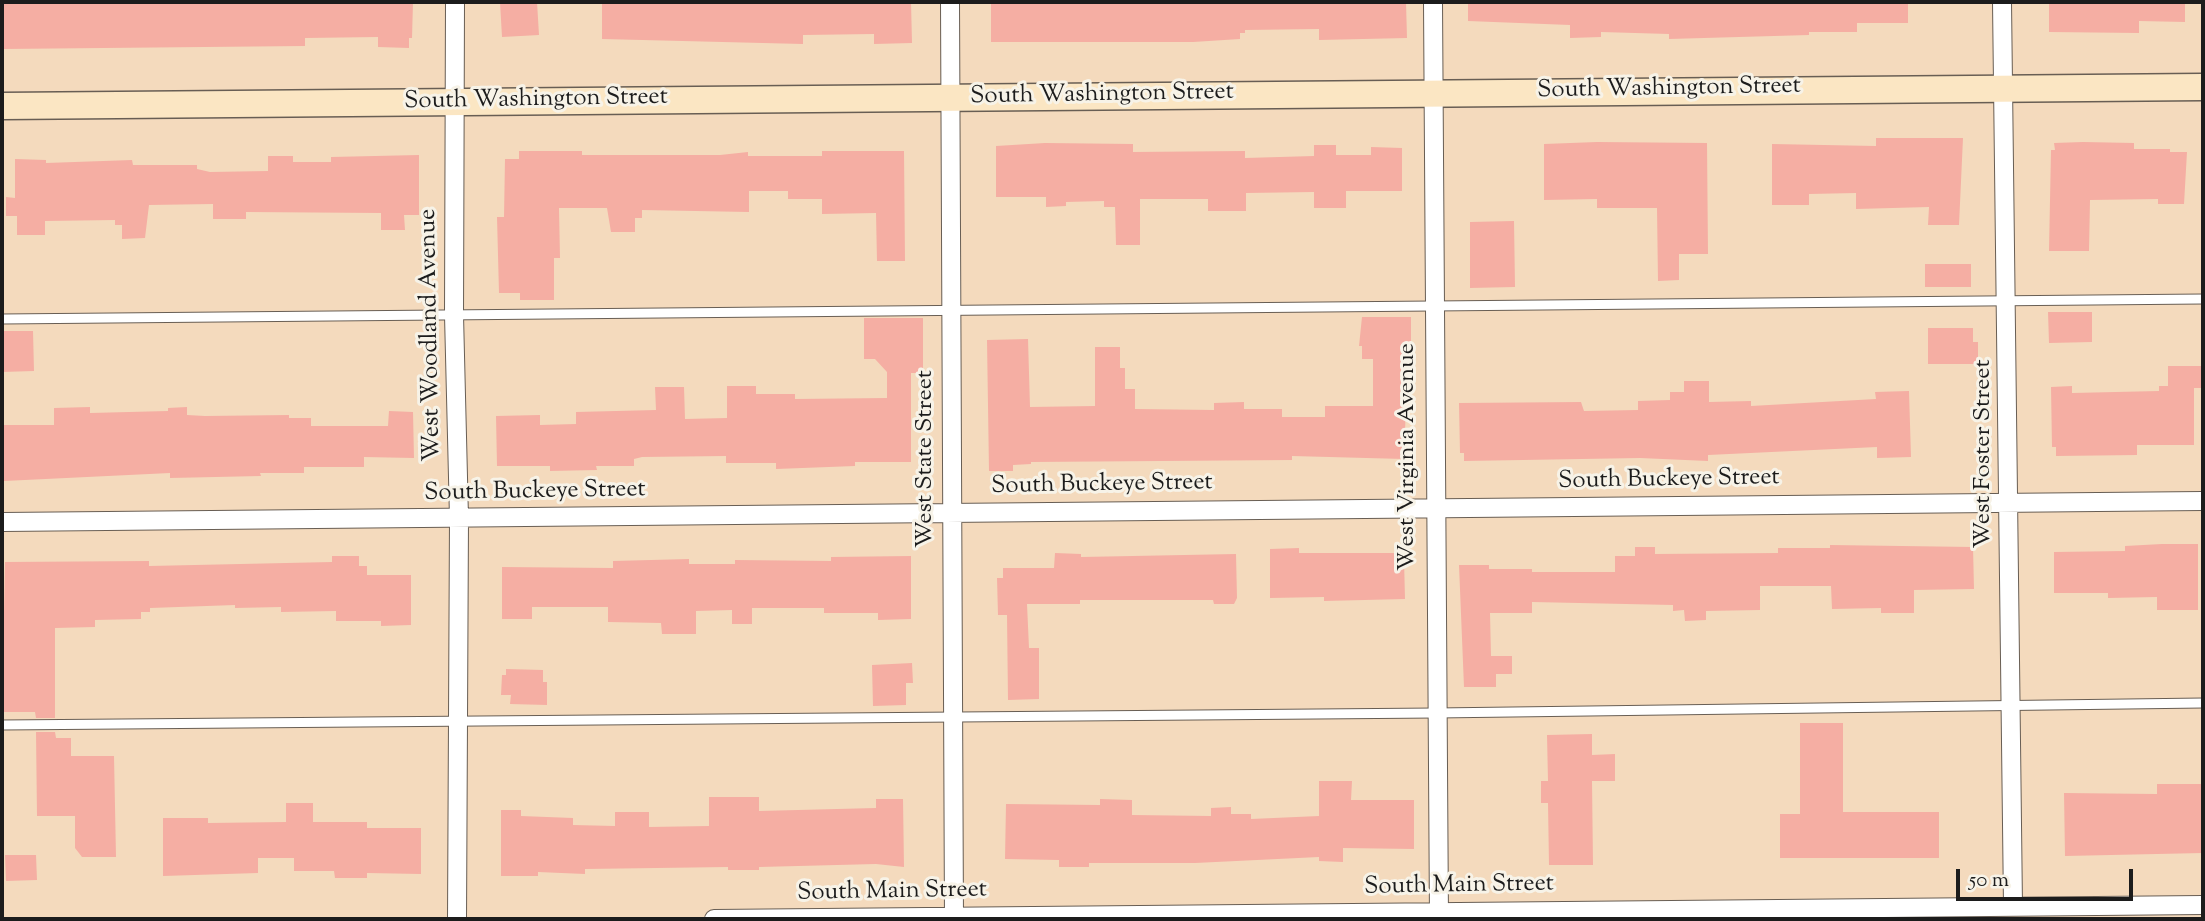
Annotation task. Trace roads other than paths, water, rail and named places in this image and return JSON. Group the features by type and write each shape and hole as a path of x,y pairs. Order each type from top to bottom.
{"main road":[{"name":"South Washington Street","path":"2,106 2203,87"}],"street":[{"name":"West Woodland Avenue","path":"455,2 454,315 459,518 457,919"},
{"name":"West State Street","path":"950,2 954,918"},
{"name":"West Virginia Avenue","path":"1433,2 1438,915"},
{"name":"West Foster Street","path":"2003,2 2013,906"},
{"name":"South Buckeye Street","path":"2,522 2203,501"},
{"name":"South Main Street","path":"714,919 1834,914 2013,906 2203,905"}],"lane":[{"path":"2,319 2203,299"},
{"path":"2,724 954,718 2011,703 2203,703"}]}
